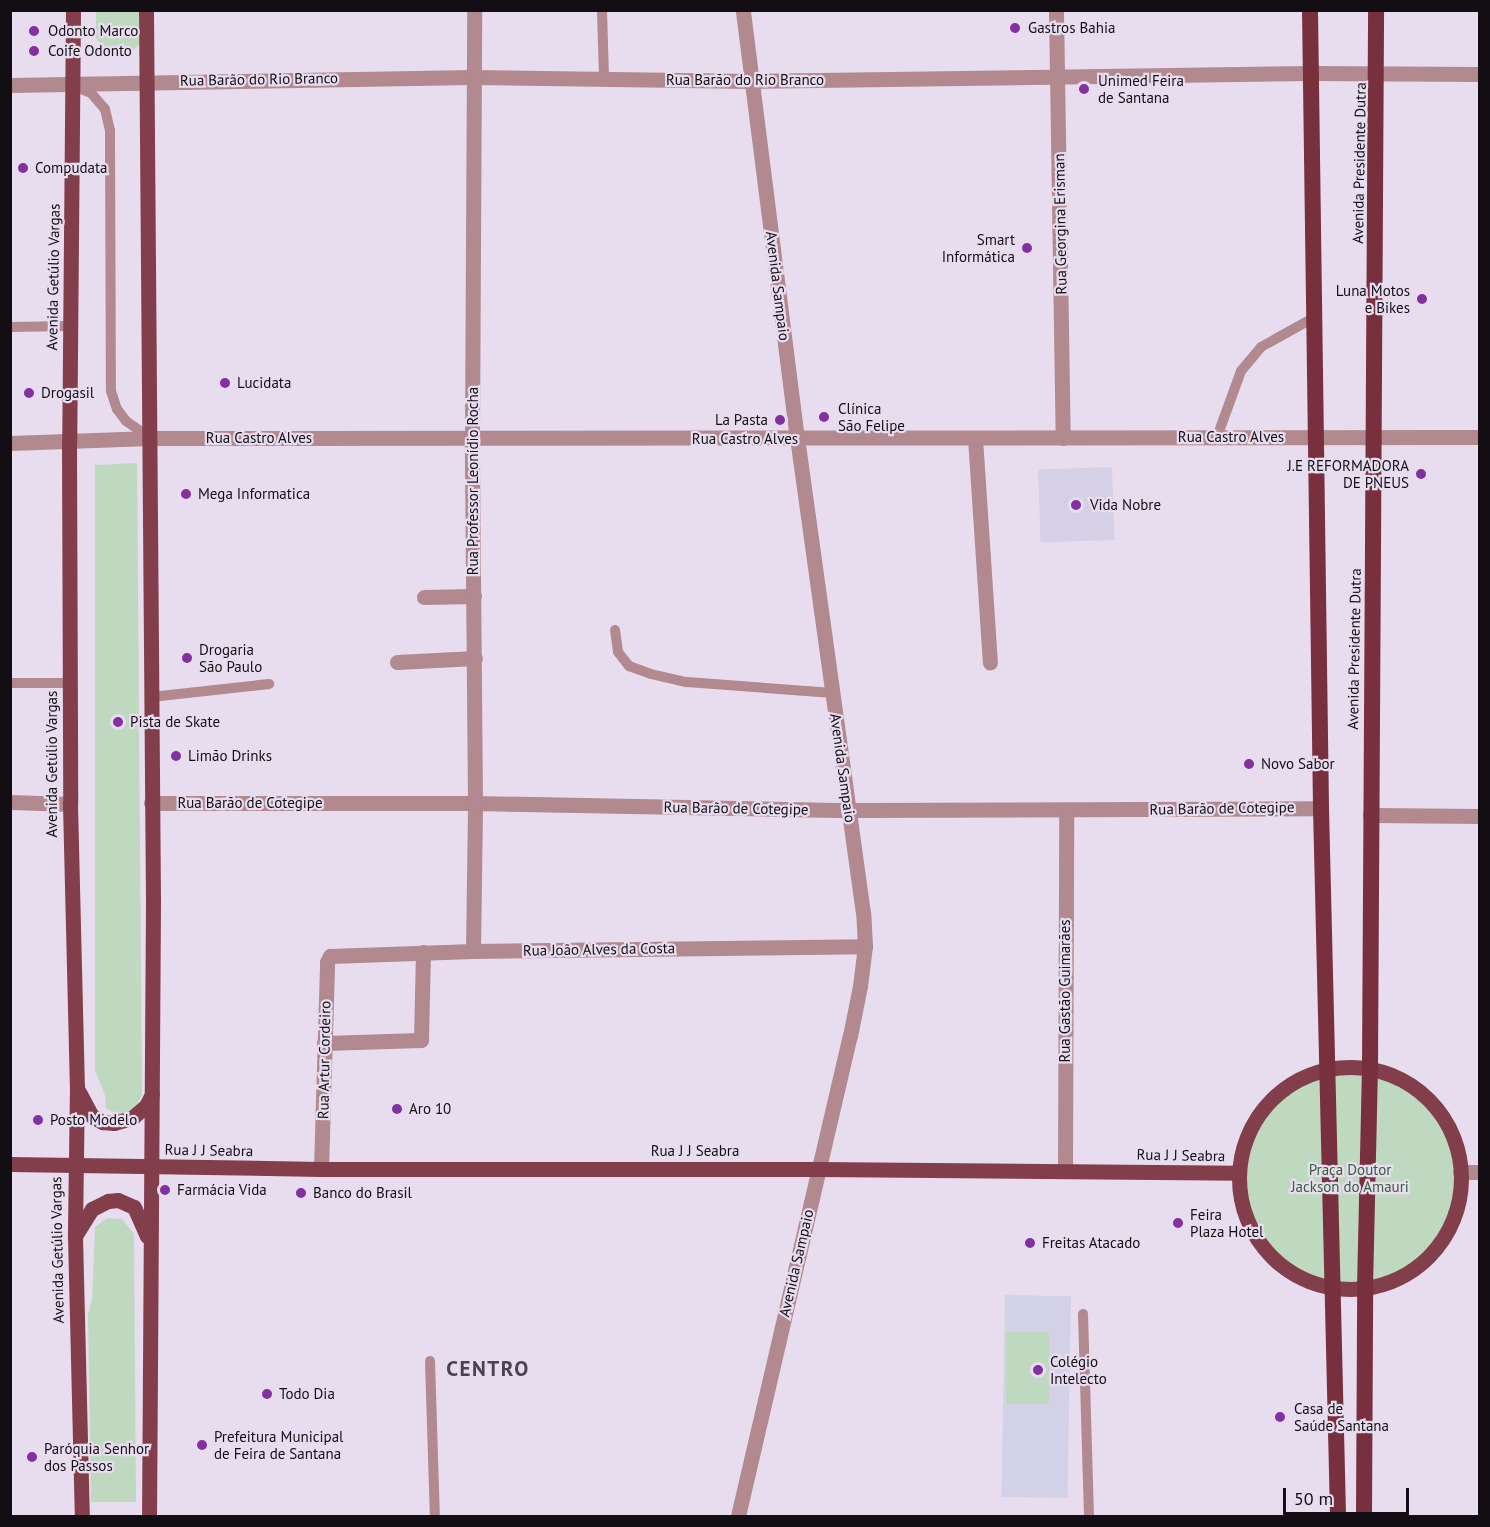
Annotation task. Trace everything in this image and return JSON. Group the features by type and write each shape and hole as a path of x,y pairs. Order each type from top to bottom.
{"highway":[{"path":"1310,10 1321,808 1338,1516"},
{"name":"Avenida Presidente Dutra","path":"1364,1516 1378,73 1376,10"}],"main road":[{"name":"Avenida Getúlio Vargas","path":"73,10 69,683 77,1086 74,1166 75,1236 82,1516"},
{"path":"146,10 144,81 151,438 153,1093 149,1516"},
{"path":"1342,1066 1370,1068 1401,1079 1418,1090 1438,1111 1453,1137 1460,1172 1459,1198 1451,1222 1439,1244 1422,1262 1402,1276 1365,1288 1331,1288 1305,1280 1285,1268 1267,1252 1255,1235 1246,1216 1239,1173 1243,1146 1254,1121 1271,1099 1290,1084 1342,1066"},
{"path":"77,1086 92,1116 102,1122 114,1123 132,1118 146,1106 153,1093"},
{"name":"Rua J J Seabra","path":"10,1164 321,1169 817,1169 1239,1173"},
{"path":"75,1236 92,1209 108,1201 117,1200 134,1207 150,1242"}],"street":[{"name":"Rua Professor Leonídio Rocha","path":"473,951 475,803 472,437 474,10"},
{"name":"Avenida Sampaio","path":"738,1516 817,1169 850,1036 860,986 864,946 863,913 797,439 742,10"},
{"name":"Rua Georgina Erisman","path":"1056,10 1063,438"},
{"name":"Rua Barão do Rio Branco","path":"10,85 73,86 144,81 473,77 752,81 1311,73 1479,74"},
{"name":"Rua Castro Alves","path":"10,442 69,443 151,438 1479,437"},
{"path":"975,438 990,663"},
{"path":"424,597 474,596"},
{"path":"397,662 475,658"},
{"path":"10,802 70,804"},
{"name":"Rua Barão de Cotegipe","path":"151,802 475,803 849,810 1321,808"},
{"name":"Rua Gastão Guimarães","path":"1065,1171 1066,810"},
{"path":"1370,815 1479,816"},
{"name":"Rua João Alves da Costa","path":"333,955 864,946"},
{"path":"324,1042 421,1040 423,952"},
{"name":"Rua Artur Cordeiro","path":"321,1169 327,962 333,955"},
{"path":"1460,1172 1479,1172"}],"lane":[{"path":"602,10 604,79"},
{"path":"73,86 91,93 105,109 110,131 111,391 117,409 151,438"},
{"path":"1217,437 1241,371 1261,347 1315,317"},
{"path":"10,327 70,326"},
{"path":"615,630 618,652 623,659 629,666 651,674 687,682 833,693"},
{"path":"10,683 69,683"},
{"path":"151,697 269,684"},
{"path":"1083,1314 1089,1516"},
{"path":"430,1361 435,1516"}],"shaded area":[{"name":"Vida Nobre","path":"1112,467 1115,540 1041,543 1038,470"},
{"name":"Colégio Intelecto","path":"1005,1295 1071,1296 1067,1498 1001,1497"}],"green space":[{"path":"96,11 139,11 139,45 133,50 119,54 105,50 96,38"},
{"path":"137,463 142,1095 134,1110 117,1115 106,1108 105,1095 95,1070 95,465"},
{"name":"Praça Doutor Jackson do Amauri","path":"1350,1067 1382,1072 1402,1080 1420,1092 1436,1108 1448,1126 1456,1146 1461,1178 1456,1210 1448,1230 1436,1248 1420,1264 1402,1276 1382,1284 1350,1289 1318,1284 1298,1276 1280,1264 1264,1248 1252,1230 1244,1210 1239,1178 1244,1146 1252,1126 1264,1108 1280,1092 1298,1080 1318,1072"},
{"path":"107,1218 122,1219 134,1234 136,1502 91,1502 88,1314 92,1299 95,1227"},
{"path":"1006,1332 1049,1332 1049,1404 1006,1404"}],"place":[{"name":"Gastros Bahia","path":"1015,28"},
{"name":"Odonto Marco","path":"34,31"},
{"name":"Coife Odonto","path":"34,51"},
{"name":"Unimed Feira de Santana","path":"1084,89"},
{"name":"Compudata","path":"23,168"},
{"name":"Smart Informática","path":"1027,248"},
{"name":"Luna Motos e Bikes","path":"1422,299"},
{"name":"Lucidata","path":"225,383"},
{"name":"Drogasil","path":"29,393"},
{"name":"Clínica São Felipe","path":"824,417"},
{"name":"La Pasta","path":"780,420"},
{"name":"J.E REFORMADORA DE PNEUS","path":"1421,474"},
{"name":"Mega Informatica","path":"186,494"},
{"name":"Vida Nobre","path":"1076,505"},
{"name":"Drogaria São Paulo","path":"187,658"},
{"name":"Pista de Skate","path":"118,722"},
{"name":"Limão Drinks","path":"176,756"},
{"name":"Novo Sabor","path":"1249,764"},
{"name":"Aro 10","path":"397,1109"},
{"name":"Posto Modelo","path":"38,1120"},
{"name":"Farmácia Vida","path":"165,1190"},
{"name":"Banco do Brasil","path":"301,1193"},
{"name":"Feira Plaza Hotel","path":"1178,1223"},
{"name":"Freitas Atacado","path":"1030,1243"},
{"name":"Colégio Intelecto","path":"1038,1370"},
{"name":"Todo Dia","path":"267,1394"},
{"name":"Casa de Saúde Santana","path":"1280,1417"},
{"name":"Prefeitura Municipal de Feira de Santana","path":"202,1445"},
{"name":"Paróquia Senhor dos Passos","path":"32,1457"}],"district":[{"name":"CENTRO","path":"488,1369"}]}
